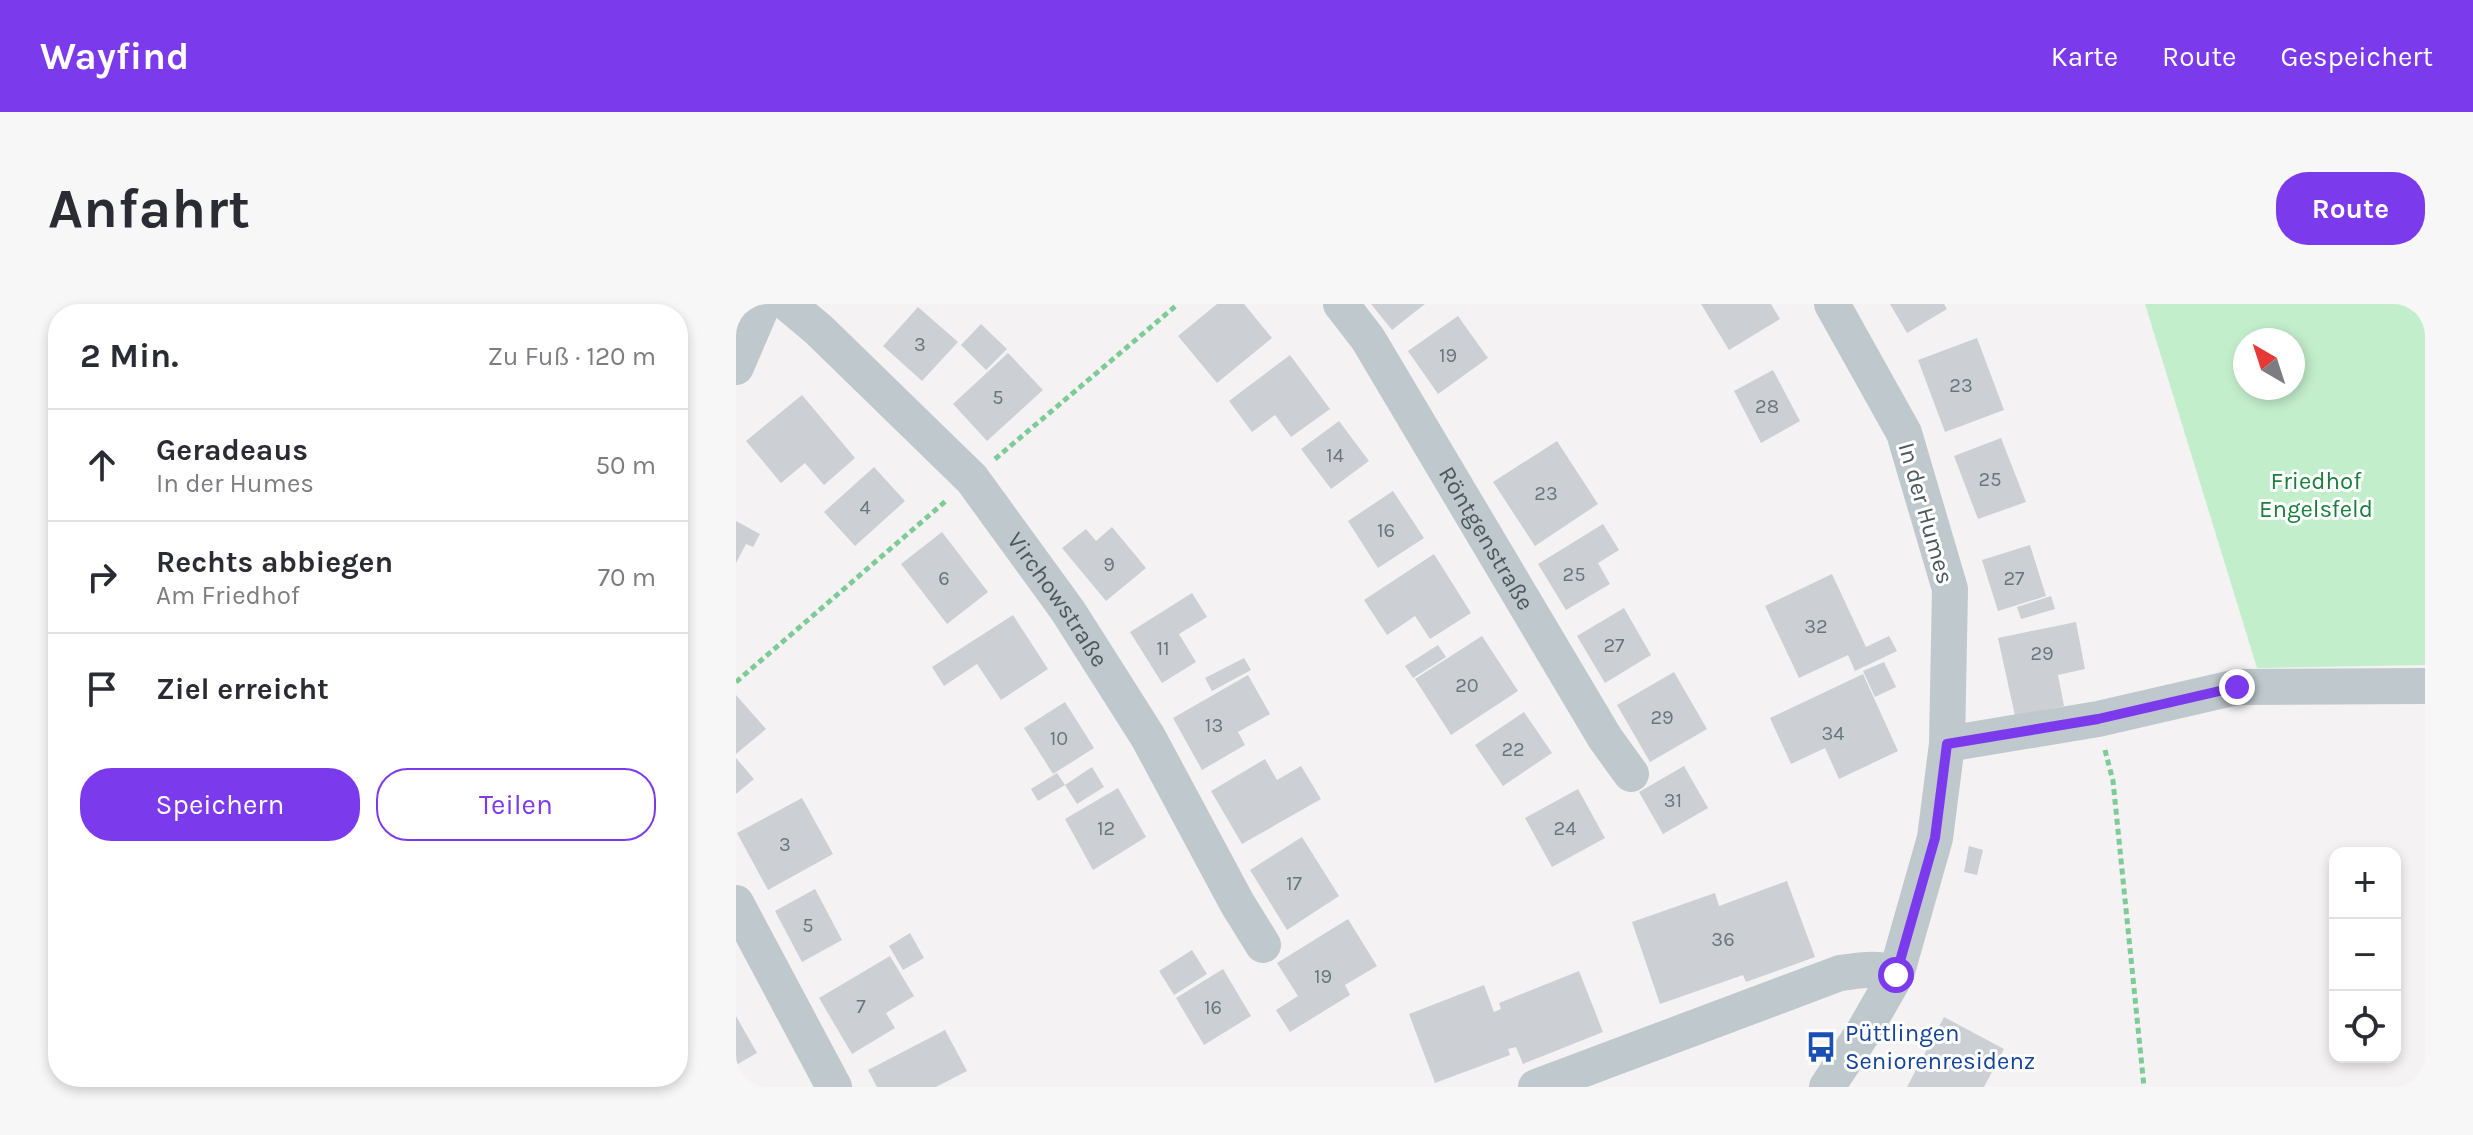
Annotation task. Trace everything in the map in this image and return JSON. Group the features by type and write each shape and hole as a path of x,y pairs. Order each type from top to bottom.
{"street":[{"path":"736,367 763,304"},
{"name":"Virchowstraße","path":"788,304 819,330 972,479 1068,611 1148,737 1237,903 1263,945"},
{"name":"Röntgenstraße","path":"1341,304 1368,339 1605,738 1631,774"},
{"name":"In der Humes","path":"1827,1087 1896,975 1935,838 1947,744 1950,589 1904,433 1832,304"},
{"path":"1947,744 2098,719 2237,687 2425,686"},
{"path":"736,903 834,1087"},
{"path":"1536,1087 1840,973 1872,970 1889,971 1896,975"}],"path":[{"path":"2098,719 2113,781 2144,1087"}],"green space":[{"name":"Friedhof Engelsfeld","path":"2145,304 2425,304 2425,665 2257,668"}],"building":[{"path":"1217,304 1244,304 1272,338 1217,383 1178,336"},
{"path":"1371,304 1425,304 1392,330"},
{"path":"1701,304 1771,304 1780,319 1729,350"},
{"path":"1890,304 1944,304 1947,309 1907,333"},
{"path":"918,307 958,342 922,381 883,346"},
{"path":"1458,316 1488,358 1438,394 1408,351"},
{"path":"981,324 1007,349 986,370 961,345"},
{"path":"1977,338 2004,410 1945,432 1918,360"},
{"path":"1008,353 1043,390 987,441 953,404"},
{"path":"1290,355 1330,409 1291,437 1275,415 1252,432 1229,401"},
{"path":"1773,370 1800,421 1761,443 1734,391"},
{"path":"802,395 855,458 824,485 805,463 781,483 746,441"},
{"path":"1339,421 1369,461 1331,489 1301,449"},
{"path":"2001,438 2026,502 1978,519 1954,456"},
{"path":"1557,441 1598,504 1535,546 1493,482"},
{"path":"874,467 905,501 855,546 824,512"},
{"path":"1393,491 1424,538 1378,568 1348,521"},
{"path":"736,521 760,534 753,547 746,544 736,563"},
{"path":"1603,524 1619,550 1598,563 1610,584 1566,610 1538,564"},
{"path":"1112,527 1146,568 1106,601 1062,548 1086,529 1096,541"},
{"path":"942,532 988,592 947,624 901,564"},
{"path":"2030,545 2046,596 1998,611 1982,560"},
{"path":"1434,554 1471,613 1430,639 1415,616 1387,635 1364,600"},
{"path":"1832,574 1866,647 1889,636 1897,651 1855,671 1848,655 1799,678 1765,606"},
{"path":"1192,593 1207,617 1179,634 1196,662 1162,683 1130,632"},
{"path":"2051,596 2055,609 2021,619 2017,607"},
{"path":"1624,608 1651,655 1605,683 1577,636"},
{"path":"1013,615 1048,669 1001,700 977,664 944,686 932,667"},
{"path":"2076,622 2085,669 2058,675 2064,706 2015,716 1998,638"},
{"path":"1482,636 1518,691 1451,735 1415,679"},
{"path":"1438,645 1446,657 1413,678 1405,666"},
{"path":"1244,658 1251,670 1212,691 1205,678"},
{"path":"1884,662 1896,687 1875,697 1863,671"},
{"path":"1674,672 1707,729 1650,762 1617,705"},
{"path":"1863,674 1898,751 1839,779 1825,748 1791,764 1770,718"},
{"path":"1248,675 1270,714 1238,732 1245,745 1202,770 1173,718"},
{"path":"736,695 766,729 736,754"},
{"path":"1065,702 1094,748 1053,774 1024,728"},
{"path":"1524,712 1552,753 1503,786 1475,745"},
{"path":"736,758 754,779 736,794"},
{"path":"1265,759 1277,780 1301,766 1321,799 1242,844 1211,791"},
{"path":"1684,766 1708,808 1663,834 1639,792"},
{"path":"1092,767 1104,787 1077,804 1065,785"},
{"path":"1057,773 1065,785 1038,801 1031,789"},
{"path":"1118,788 1146,837 1093,870 1065,819"},
{"path":"1578,789 1605,838 1552,867 1525,818"},
{"path":"802,798 833,854 768,890 737,833"},
{"path":"1302,837 1339,896 1287,930 1250,870"},
{"path":"1969,846 1983,850 1977,875 1964,872"},
{"path":"1787,881 1815,957 1746,982 1743,975 1660,1004 1632,922 1715,893 1719,906"},
{"path":"815,889 842,940 802,962 775,911"},
{"path":"1348,919 1377,966 1345,985 1350,995 1290,1032 1276,1010 1298,996 1277,963"},
{"path":"910,933 924,958 903,970 889,946"},
{"path":"1192,950 1207,974 1174,995 1159,971"},
{"path":"890,956 914,996 886,1013 895,1028 852,1054 819,998"},
{"path":"1223,969 1251,1016 1204,1045 1176,998"},
{"path":"1579,971 1603,1032 1523,1064 1516,1047 1508,1049 1510,1055 1435,1083 1409,1014 1484,985 1494,1012 1501,1009 1499,1003"},
{"path":"736,1016 757,1053 736,1065"},
{"path":"1944,1017 2004,1049 1984,1087 1907,1087"},
{"path":"945,1030 967,1071 936,1087 877,1087 868,1070"}],"place":[{"name":"Püttlingen Seniorenresidenz","path":"1821,1047"}],"route":[{"path":"1896,975 1935,838 1947,744 2098,719 2237,687"}]}
